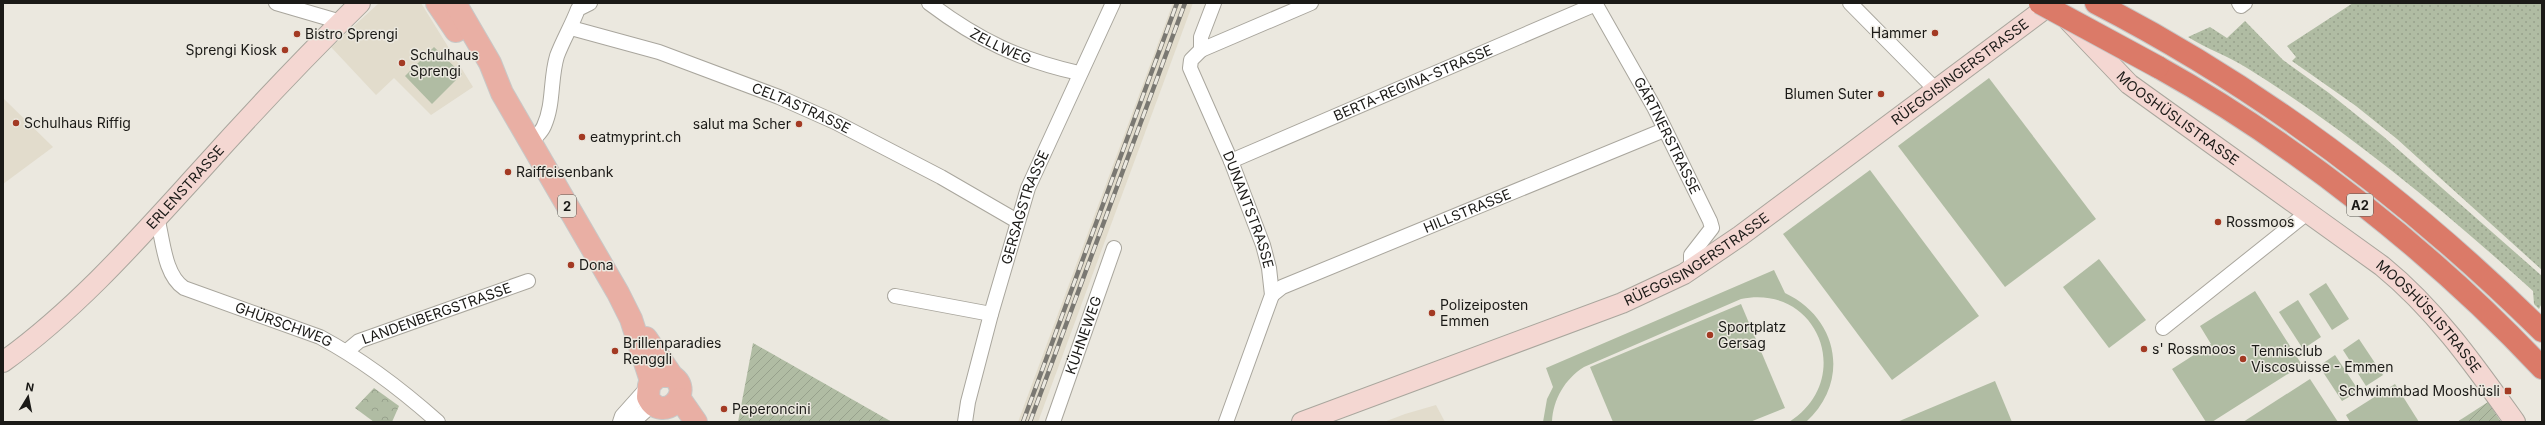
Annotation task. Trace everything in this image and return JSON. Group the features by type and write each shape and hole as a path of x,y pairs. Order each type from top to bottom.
{"highway":[{"name":"A2","path":"2096,3 2181,50 2280,114 2386,193 2457,251 2542,331"},
{"name":"A2","path":"2050,6 2158,67 2235,114 2340,189 2444,274 2542,368"}],"main road":[{"name":"2","path":"437,3 480,66 502,93"},
{"name":"2","path":"455,3 490,63 502,93 631,319 636,336 663,400 696,422"},
{"name":"2","path":"631,319 644,333 672,376 658,376 663,400"}],"street":[{"path":"276,3 341,22"},
{"name":"ERLENSTRASSE","path":"3,362 85,293 360,3"},
{"name":"ZELLWEG","path":"929,3 1002,50 1044,66 1080,73"},
{"name":"GERSAGSTRASSE","path":"965,422 968,402 991,314 1017,221 1028,188 1113,3"},
{"name":"DUNANTSTRASSE","path":"1214,3 1201,37 1201,50 1191,60 1190,68 1231,160 1263,245 1269,268 1272,295 1226,422"},
{"path":"1201,50 1312,3"},
{"name":"GÄRTNERSTRASSE","path":"1595,3 1654,107 1712,228 1691,255 1691,270"},
{"name":"BERTA-REGINA-STRASSE","path":"1231,160 1595,3"},
{"path":"1850,3 1936,90"},
{"path":"2239,3 2241,6 2245,3"},
{"path":"531,143 542,131 547,119 557,58 582,5"},
{"name":"RÜEGGISINGERSTRASSE","path":"1302,422 1622,303 1691,270 1746,232 2050,6"},
{"name":"MOOSHÜSLISTRASSE","path":"2050,6 2129,84 2382,266 2416,296 2443,325 2515,422"},
{"name":"CELTASTRASSE","path":"571,28 659,52 780,97 835,122 921,167 1017,221"},
{"name":"HILLSTRASSE","path":"1272,295 1282,287 1664,130"},
{"path":"2163,328 2307,213"},
{"name":"GHÜRSCHWEG","path":"157,217 171,272 177,283 184,288 320,337 348,351 398,388 438,422"},
{"name":"KÜHNEWEG","path":"1053,422 1114,248"},
{"name":"LANDENBERGSTRASSE","path":"348,351 359,341 528,281"},
{"path":"895,296 991,314"},
{"path":"620,422 622,416 663,400"},
{"path":"633,422 663,400"}],"shaded area":[{"name":"Schulhaus Sprengi","path":"379,3 421,3 473,87 431,115 394,78 376,95 331,47"},
{"path":"1173,3 1193,3 1038,422 1018,422"},
{"name":"Schulhaus Riffig","path":"3,98 53,147 3,184"},
{"path":"1436,405 1445,422 1384,422 1405,414"}],"green space":[{"path":"2353,3 2542,3 2542,270 2397,139 2356,106 2292,61 2296,57 2287,46"},
{"path":"2245,21 2283,60 2329,93 2384,137 2542,276 2542,303 2539,309 2534,304 2533,291 2465,231 2359,145 2285,92 2240,64 2188,37 2210,27 2227,38"},
{"path":"434,47 462,74 432,104 405,76"},
{"path":"1989,78 2096,219 2005,287 1898,146"},
{"path":"1870,170 1979,316 1892,380 1783,234"},
{"path":"2099,259 2146,320 2109,348 2063,287"},
{"path":"1774,270 1785,293 1803,304 1817,318 1827,334 1832,352 1833,370 1829,388 1820,406 1806,422 1789,422 1809,404 1821,382 1824,360 1819,338 1808,320 1790,305 1768,298 1741,299 1584,367 1571,377 1561,390 1555,405 1552,422 1543,422 1547,399 1553,387 1546,368"},
{"path":"2326,283 2349,319 2332,330 2309,294"},
{"name":"Tennisclub Viscosuisse - Emmen","path":"2255,291 2302,365 2212,422 2206,422 2172,369 2211,344 2200,326"},
{"path":"2298,300 2321,337 2303,349 2279,312"},
{"name":"Sportplatz Gersag","path":"1741,304 1785,408 1750,422 1613,422 1590,367"},
{"path":"2359,339 2383,375 2366,386 2343,350"},
{"path":"753,343 892,422 738,422"},
{"path":"2335,355 2359,391 2342,401 2319,366"},
{"path":"2310,379 2338,422 2243,422"},
{"path":"1995,381 2012,422 1897,422"},
{"path":"2395,384 2419,422 2350,422 2346,415"},
{"path":"374,388 399,406 392,422 374,422 355,408"},
{"path":"2488,402 2501,422 2457,422"}],"railway":[{"path":"1023,422 1177,3"},
{"path":"1030,422 1185,3"}],"place":[{"name":"Hammer","path":"1935,33"},
{"name":"Bistro Sprengi","path":"297,34"},
{"name":"Sprengi Kiosk","path":"285,50"},
{"name":"Schulhaus Sprengi","path":"402,63"},
{"name":"Blumen Suter","path":"1881,94"},
{"name":"Schulhaus Riffig","path":"16,123"},
{"name":"salut ma Scher","path":"799,124"},
{"name":"eatmyprint.ch","path":"582,137"},
{"name":"Raiffeisenbank","path":"508,172"},
{"name":"Rossmoos","path":"2218,222"},
{"name":"Dona","path":"571,265"},
{"name":"Polizeiposten Emmen","path":"1432,313"},
{"name":"Sportplatz Gersag","path":"1710,335"},
{"name":"s' Rossmoos","path":"2144,349"},
{"name":"Brillenparadies Renggli","path":"615,351"},
{"name":"Tennisclub Viscosuisse - Emmen","path":"2243,359"},
{"name":"Schwimmbad Mooshüsli","path":"2508,391"},
{"name":"Peperoncini","path":"724,409"}]}
